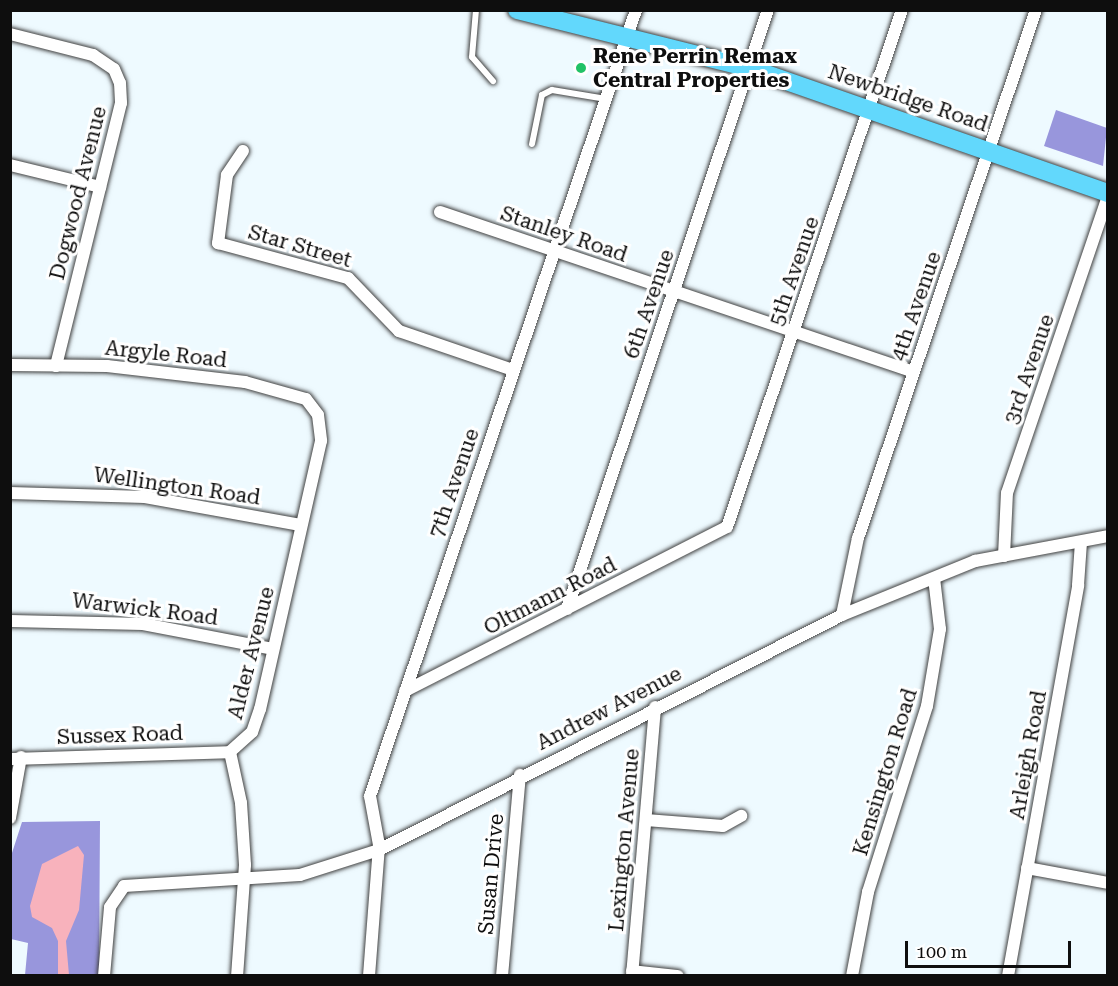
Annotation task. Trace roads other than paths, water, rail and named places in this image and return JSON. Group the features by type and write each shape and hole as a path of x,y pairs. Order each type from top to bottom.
{"main road":[{"name":"Newbridge Road","path":"517,10 749,68 989,150 1107,194"}],"street":[{"name":"7th Avenue","path":"369,975 379,850 370,796 636,10"},
{"name":"6th Avenue","path":"567,609 768,10"},
{"name":"5th Avenue","path":"713,537 732,516 902,10"},
{"name":"4th Avenue","path":"842,615 858,538 1036,10"},
{"name":"Dogwood Avenue","path":"10,34 93,55 114,69 121,103 56,366"},
{"name":"Star Street","path":"243,151 227,175 218,243 348,278 399,331 513,370"},
{"path":"10,165 100,187"},
{"name":"3rd Avenue","path":"1004,556 1007,493 1107,194"},
{"name":"Stanley Road","path":"440,212 914,372"},
{"name":"Argyle Road","path":"10,365 193,374 287,391 312,404"},
{"name":"Alder Avenue","path":"230,752 252,732 273,649 321,441 312,404"},
{"name":"Wellington Road","path":"10,493 145,496 301,525"},
{"name":"Andrew Avenue","path":"104,975 110,907 124,886 300,874 379,850 520,775 842,615 934,578 1004,556 1107,536"},
{"name":"Oltmann Road","path":"405,690 713,537"},
{"name":"Arleigh Road","path":"1008,975 1078,585 1081,542"},
{"name":"Kensington Road","path":"852,975 868,892 927,706 940,628 934,578"},
{"name":"Warwick Road","path":"10,621 143,624 273,649"},
{"name":"Lexington Avenue","path":"632,974 655,707"},
{"path":"230,752 241,803 243,879 237,975"},
{"name":"Sussex Road","path":"16,758 230,752"},
{"path":"10,818 16,758"},
{"name":"Susan Drive","path":"502,975 520,775"},
{"path":"646,820 723,826 741,816"},
{"path":"1027,868 1107,883"},
{"path":"632,974 678,975"}],"lane":[{"path":"476,10 472,57 493,81"},
{"path":"532,144 542,95 552,90 606,99"}],"place":[{"name":"Rene Perrin Remax Central Properties","path":"581,68"}]}
